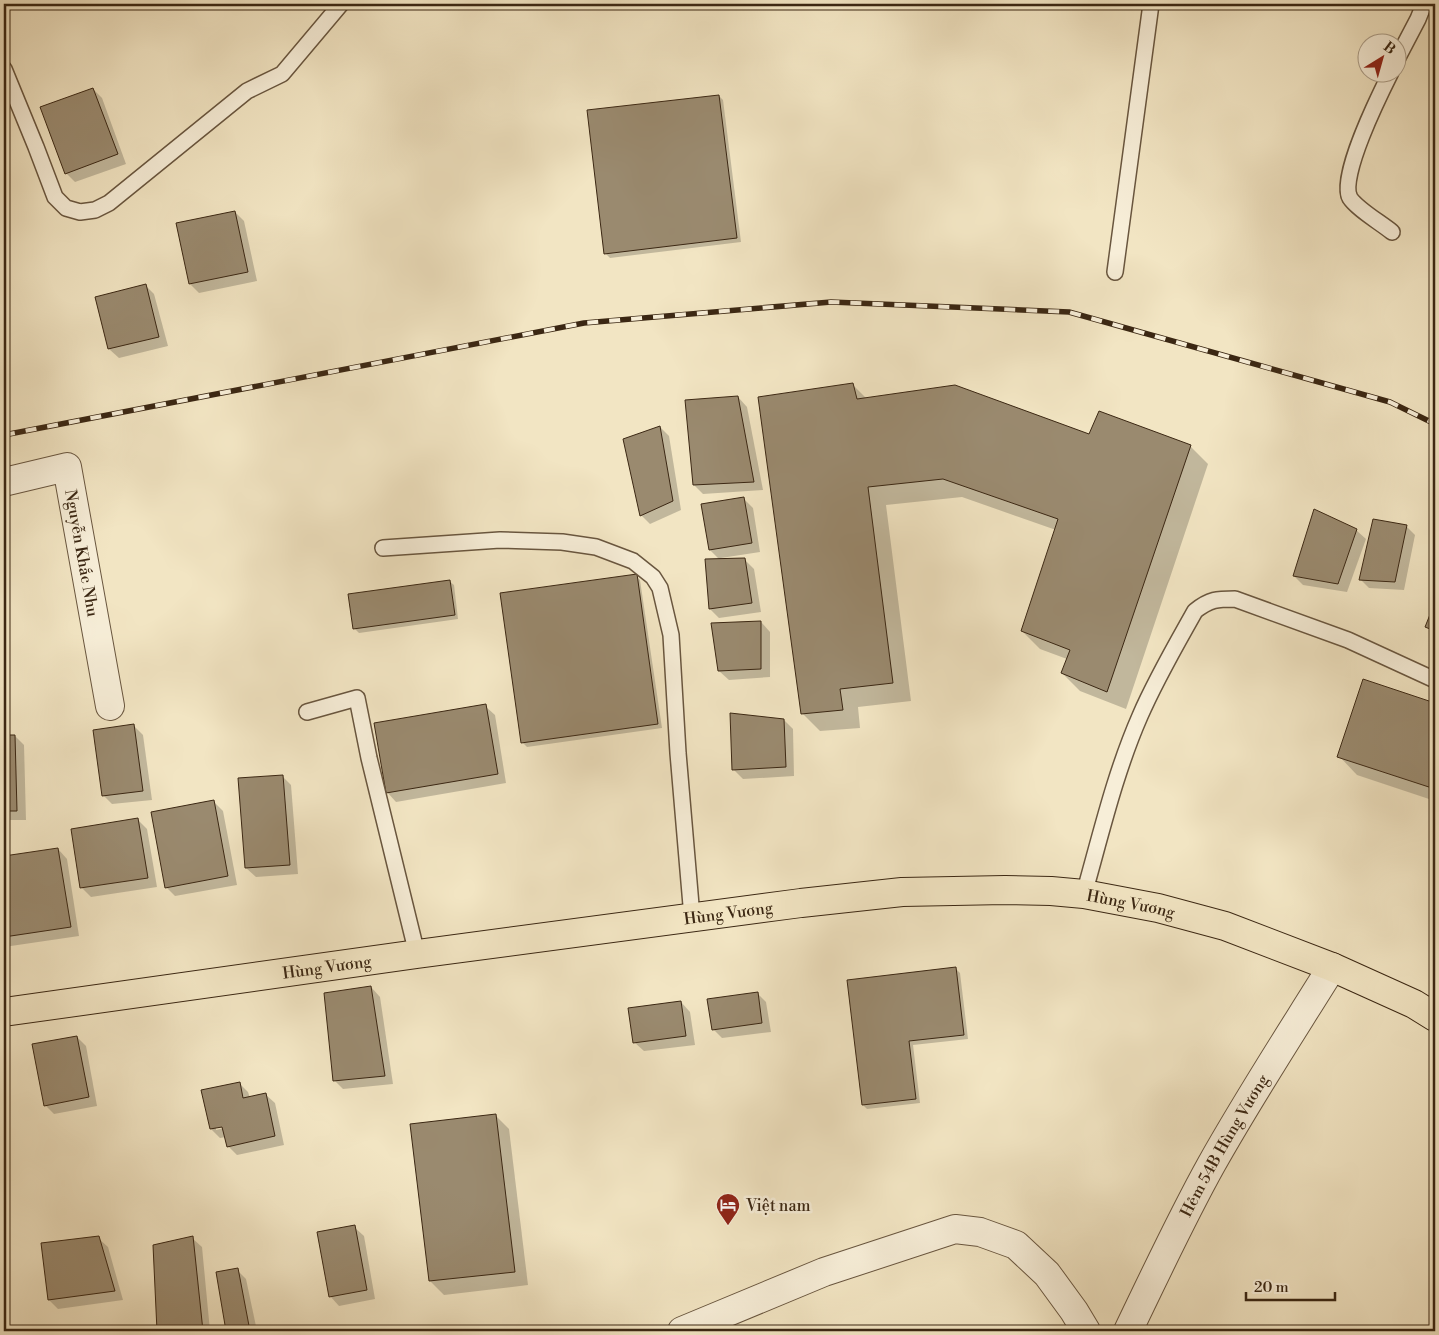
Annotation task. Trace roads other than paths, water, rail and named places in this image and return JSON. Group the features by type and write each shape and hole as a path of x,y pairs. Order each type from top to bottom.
{"highway":[{"name":"Hùng Vương","path":"4,1012 417,954 801,903 902,892 1005,890 1084,894 1158,908 1225,926 1332,968 1414,1004 1435,1017"}],"street":[{"name":"Nguyễn Khắc Nhu","path":"4,482 67,467 110,706"},
{"name":"Hẻm 54B Hùng Vương","path":"1128,1331 1210,1166 1259,1081 1332,968"},
{"path":"682,1331 824,1272 955,1229 980,1232 1016,1245 1047,1274 1086,1331"}],"lane":[{"path":"4,69 55,197 66,208 80,212 95,210 109,203 247,91 282,74 341,4"},
{"path":"1114,272 1151,4"},
{"path":"1406,42 1424,4"},
{"path":"1385,82 1358,143 1348,189 1350,198 1358,206 1392,232"},
{"path":"383,548 500,540 562,542 596,547 624,557 633,561 653,577 660,588 671,636 678,753 692,918"},
{"path":"1084,894 1124,756 1140,716 1160,675 1196,611 1204,604 1218,599 1235,599 1348,640 1435,680"},
{"path":"307,712 357,698 369,758 417,954"}],"railway":[{"path":"4,435 584,323 831,302 1069,312 1390,402 1435,424"}],"place":[{"name":"Việt nam","path":"728,1226"}]}
